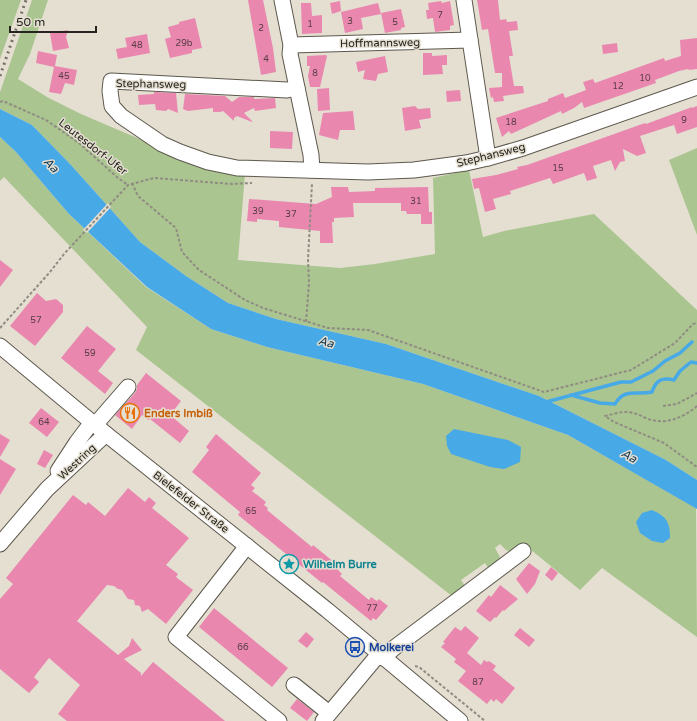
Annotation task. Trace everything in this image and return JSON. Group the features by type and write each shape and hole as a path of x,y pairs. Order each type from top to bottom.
{"street":[{"path":"282,0 291,45 290,54 311,155 312,170"},
{"path":"464,0 488,158"},
{"name":"Hoffmannsweg","path":"291,45 470,40"},
{"name":"Stephansweg","path":"297,88 287,90 111,81 110,91 112,106 121,116 162,144 208,162 238,168 368,172 414,170 466,163 488,158 524,148 697,87"},
{"name":"Bielefelder Straße","path":"0,346 460,721"},
{"name":"Westring","path":"0,544 47,489 76,442 98,427 128,387"},
{"path":"247,546 176,637 279,721"},
{"path":"294,685 326,717 381,656 394,648 523,551"}],"path":[{"name":"Leutesdorf-Ufer","path":"0,102 3,101 46,120 79,144 118,178 128,184"},
{"path":"306,322 309,283 308,260 312,170"},
{"path":"0,328 64,254 126,188 128,184 154,178 232,184 257,181"},
{"path":"132,183 138,196 176,228 182,252 199,270 245,300 263,308 328,328 368,330 544,392 632,370 675,343 693,324 697,323"},
{"path":"663,406 678,404 697,393"},
{"path":"697,406 679,419 663,422 648,419 632,412 617,413 605,416 614,422 664,443 697,467"}],"green space":[{"path":"0,0 21,0 0,59"},
{"path":"32,0 48,0 30,54 18,79 47,97 81,114 163,149 245,174 238,260 340,268 435,254 433,178 469,170 483,237 504,231 594,214 697,310 697,480 666,460 539,396 386,344 276,319 228,303 186,276 140,242 71,165 32,125 0,109 0,92"},
{"path":"0,137 16,152 69,214 146,287 211,329 267,347 423,384 568,435 696,508 697,637 602,568 580,590 525,545 511,552 506,550 500,544 495,548 500,557 498,563 489,569 485,563 461,580 465,586 452,596 136,350 147,327 4,177 0,181"},
{"path":"697,148 697,235 669,160"}],"water":[{"name":"Aa","path":"0,109 32,125 71,165 140,242 186,276 228,303 276,319 386,344 539,396 666,460 697,480 697,509 568,435 423,384 267,347 211,329 147,287 69,214 16,152 0,137"},
{"path":"454,429 508,440 521,447 520,462 504,469 490,467 451,454 447,446 446,436"},
{"path":"652,510 664,517 668,524 670,538 663,543 652,541 640,533 636,522 642,513"}],"pier":[{"path":"108,203 111,207 87,233 83,230"}],"building":[{"path":"248,0 263,0 273,48 276,72 261,75"},
{"path":"477,0 498,0 500,20 506,19 507,22 517,21 518,30 509,31 513,56 509,56 514,86 523,86 524,93 503,96 504,101 494,102 493,97 491,98 489,88 502,87 502,73 495,73 488,29 482,30"},
{"path":"340,1 341,11 332,14 330,3"},
{"path":"441,1 442,3 450,1 454,25 450,26 450,30 435,32 433,18 427,19 426,10 429,10 428,3"},
{"path":"301,3 311,3 312,16 322,15 322,33 302,34"},
{"path":"378,3 381,14 361,18 363,29 345,33 341,12"},
{"path":"401,9 405,27 401,28 401,30 385,33 381,13"},
{"path":"195,18 202,48 192,50 192,53 170,58 165,39 171,37 168,27 179,24 179,22"},
{"path":"68,30 66,37 69,48 53,51 50,33"},
{"path":"147,34 150,53 118,59 116,49 127,47 125,38"},
{"path":"697,38 697,69 679,71 655,80 656,83 584,108 582,102 562,114 561,111 511,134 509,131 502,137 496,118 548,101 548,99 563,93 565,98 586,90 583,82 593,79 595,83 664,58 665,61 681,56 680,40"},
{"path":"617,43 618,52 603,54 602,45"},
{"path":"38,51 57,55 55,66 77,70 74,85 65,83 61,94 49,92 54,67 36,63"},
{"path":"423,53 432,53 432,56 447,55 447,65 442,65 443,74 423,75"},
{"path":"326,55 320,87 310,87 308,76 310,66 307,66 307,56"},
{"path":"385,56 388,72 378,74 376,81 363,79 365,70 358,72 356,62"},
{"path":"329,88 330,110 318,111 317,89"},
{"path":"460,90 461,101 447,102 446,91"},
{"path":"154,92 176,93 178,113 168,109 166,111 156,110 155,104 139,105 138,95 154,94"},
{"path":"185,94 225,96 232,102 239,97 254,97 254,99 275,98 276,108 255,111 254,108 244,113 252,122 237,116 234,118 234,121 223,111 213,112 213,108 188,111 183,109"},
{"path":"415,106 418,109 430,108 431,118 419,120 421,128 405,131 402,108"},
{"path":"697,106 697,127 677,134 674,125 640,136 646,153 637,156 623,149 625,161 620,162 615,171 611,160 593,166 597,178 587,181 584,173 553,184 550,178 510,191 511,194 493,199 496,209 485,212 479,188 474,189 472,179 518,169 517,167 527,165"},
{"path":"353,111 355,130 340,130 338,140 319,135 323,113"},
{"path":"270,131 293,132 292,149 270,148"},
{"path":"331,187 348,187 349,192 375,191 375,188 428,187 429,212 432,212 432,224 421,224 421,214 407,214 406,211 401,211 401,203 353,203 354,217 334,218 334,222 332,222 333,243 320,243 320,231 279,227 279,221 257,219 257,222 247,221 249,199 316,204 332,197"},
{"path":"0,260 13,270 0,287"},
{"path":"37,293 46,301 56,299 63,305 63,312 35,346 10,326"},
{"path":"87,326 116,349 98,371 113,383 105,394 61,358"},
{"path":"146,373 181,401 170,415 189,431 180,443 150,419 148,420 142,415 132,429 115,415 135,393 137,385"},
{"path":"41,408 59,422 47,437 29,423"},
{"path":"0,434 10,440 0,457"},
{"path":"216,434 261,473 251,485 255,488 252,491 266,502 264,505 268,508 267,510 312,547 313,545 340,567 338,570 342,574 340,576 369,600 371,597 377,601 379,599 388,606 376,620 373,618 371,621 323,582 322,583 238,515 240,512 192,472 209,450 206,447"},
{"path":"44,450 53,455 45,468 37,464"},
{"path":"0,459 16,469 0,495"},
{"path":"128,488 145,502 149,497 156,503 152,508 189,538 166,565 178,574 176,577 193,590 166,624 148,609 142,612 140,606 135,605 134,600 128,599 122,590 114,586 107,585 77,621 118,655 129,646 132,638 142,650 124,659 141,673 141,676 153,662 225,721 67,721 58,714 80,685 49,658 34,677 39,682 29,693 0,669 0,599 13,584 6,578 73,495 86,505 88,502 105,516"},
{"path":"529,563 540,571 535,584 527,594 516,579"},
{"path":"551,567 558,573 552,581 545,575"},
{"path":"500,585 518,599 490,622 476,611 489,595 491,597"},
{"path":"214,608 288,668 272,687 199,627"},
{"path":"465,626 479,638 467,653 481,665 484,660 487,662 489,661 496,666 493,670 515,688 502,704 496,699 494,702 491,699 487,704 458,681 466,671 454,662 456,659 441,647 445,643 443,642 455,627 461,631"},
{"path":"520,628 535,640 529,647 514,635"},
{"path":"306,632 314,639 307,648 298,641"},
{"path":"297,699 314,712 307,721 290,708"}],"waterway":[{"path":"546,402 621,382 631,382 653,371 665,361 680,353 692,342"},
{"path":"571,395 600,403 615,404 622,396 626,394 652,392 655,385 660,380 674,380 680,371 691,362 697,363"}],"railway":[{"path":"0,76 26,0"}],"place":[{"name":"Enders Imbiß","path":"130,413"},
{"name":"Wilhelm Burre","path":"289,564"},
{"name":"Molkerei","path":"355,647"}]}
